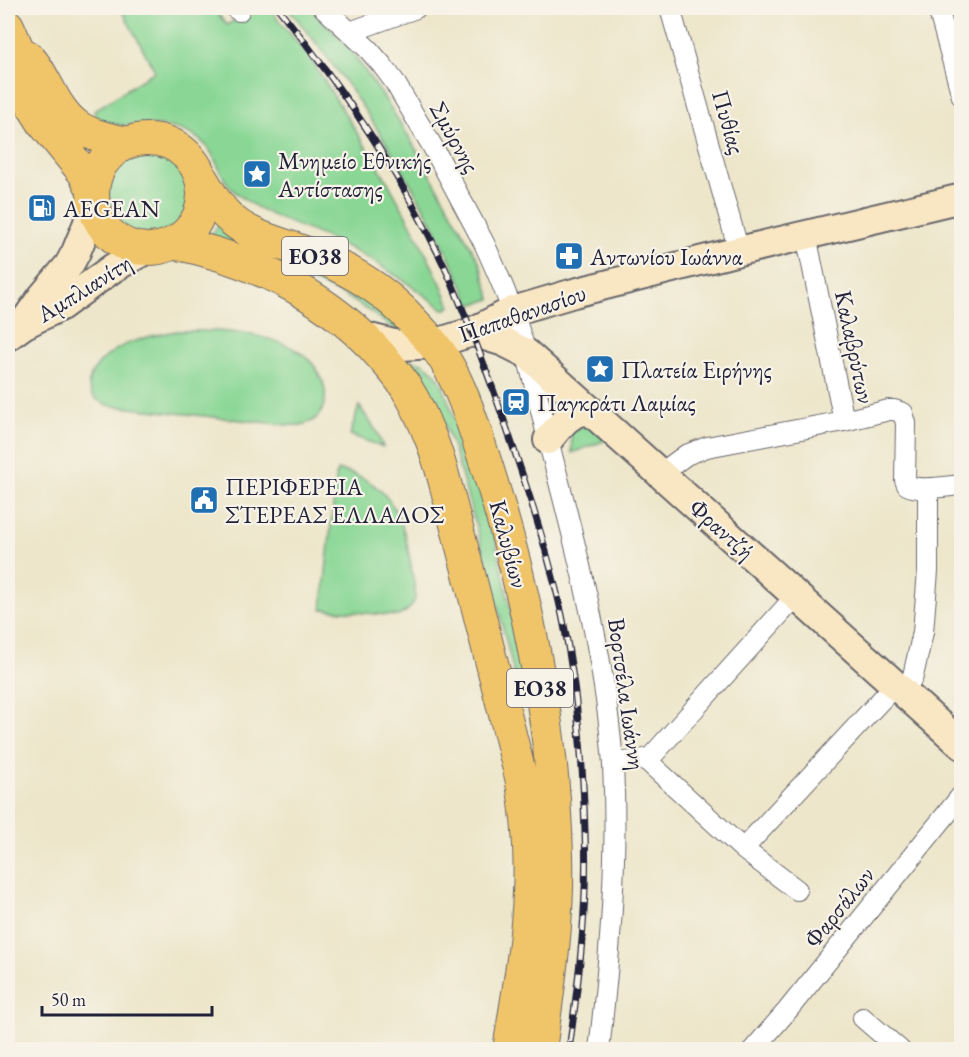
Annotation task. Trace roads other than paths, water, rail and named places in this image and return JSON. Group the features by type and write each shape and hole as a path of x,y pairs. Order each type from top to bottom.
{"main road":[{"name":"ΕΟ38","path":"11,42 31,60 57,104 80,129 91,135 127,143 144,139 170,143 191,159 199,174"},
{"name":"ΕΟ38","path":"11,42 30,102 44,124 84,173 94,199 97,217 102,226 126,245 160,246"},
{"path":"94,199 96,175 103,162 127,143"},
{"path":"160,246 190,231 200,213 203,194 199,174"},
{"name":"Καλυβίων","path":"199,174 219,207 249,232 324,260 366,282 398,306 433,344 445,360 456,382 478,439 522,591 542,701 554,797 557,874 556,917 540,1050"},
{"name":"Παπαθανασίου","path":"362,336 402,346 433,344 472,332 513,311 574,293 962,198"},
{"name":"Αμπλιανίτη","path":"15,331 69,265 81,242 94,199"},
{"name":"Αμπλιανίτη","path":"15,331 61,306 113,268 160,246"},
{"name":"Καλυβίων","path":"160,246 200,248 234,260 303,291 341,317 386,360 406,388 438,455 521,777 528,827 529,892 522,965 509,1050"},
{"name":"Φραντζή","path":"472,332 504,342 526,353 962,745"},
{"path":"548,440 568,417 576,412 588,410"}],"street":[{"name":"Σμύρνης","path":"324,8 382,65 416,118 484,243 513,311 526,353"},
{"path":"350,32 416,8"},
{"name":"Πυθίας","path":"670,8 739,251"},
{"path":"938,8 962,96"},
{"name":"Καλαβρύτων","path":"660,474 686,455 706,447 844,421 806,235"},
{"name":"Βορτσέλα Ιωάννη","path":"526,353 583,577 605,690 613,764 612,893 599,1050"},
{"path":"844,421 890,410 903,413 906,423 906,483 909,487 962,485"},
{"path":"744,849 913,676 923,632 928,571 928,488"},
{"path":"613,764 651,757 796,596"},
{"path":"645,759 744,849 797,890"},
{"name":"Φαρσάλων","path":"753,1050 794,1003 962,795"},
{"path":"863,1018 900,1050"}],"railway":[{"path":"278,8 327,72 373,139 434,245 451,281 489,379 545,548 562,615 572,669 581,750 584,805 586,859 584,914 569,1050"}],"place":[{"name":"Μνημείο Εθνικής Αντίστασης","path":"257,174"},
{"name":"AEGEAN","path":"42,208"},
{"name":"Αντωνίου Ιωάννα","path":"569,256"},
{"name":"Πλατεία Ειρήνης","path":"600,369"},
{"name":"Παγκράτι Λαμίας","path":"516,402"},
{"name":"ΠΕΡΙΦΕΡΕΙΑ ΣΤΕΡΕΑΣ ΕΛΛΑΔΟΣ","path":"204,500"}]}
